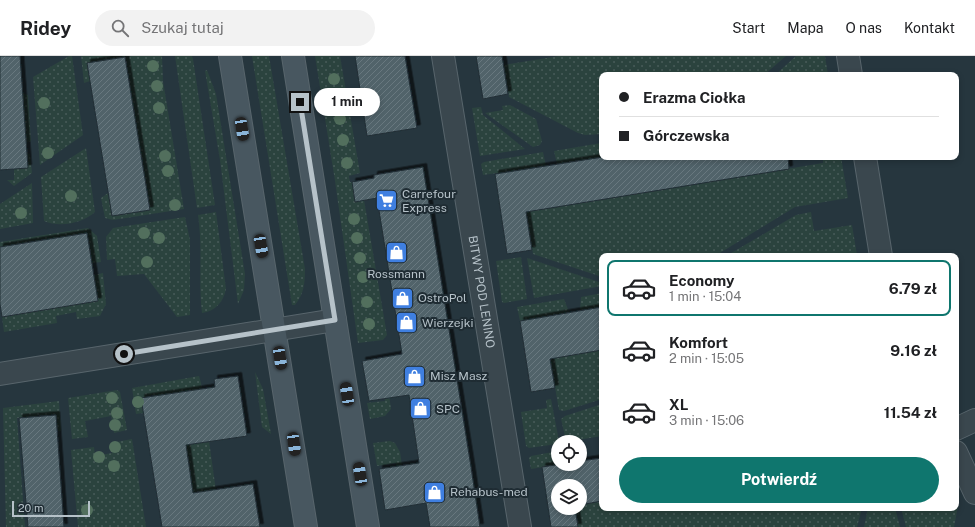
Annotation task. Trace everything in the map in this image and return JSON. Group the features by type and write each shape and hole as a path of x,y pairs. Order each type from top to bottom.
{"main road":[{"path":"230,56 306,527"},
{"path":"293,56 368,527"}],"street":[{"name":"BITWY POD LENINO","path":"443,56 520,527"},
{"path":"848,56 851,72"},
{"path":"865,160 881,253"},
{"path":"0,374 335,320"},
{"path":"959,428 975,420"},
{"path":"959,458 975,493"}],"green space":[{"path":"69,56 72,56 83,135 40,165 33,77"},
{"path":"81,56 162,56 163,81 184,209 113,220 105,218 101,198 108,193 112,216 150,210 125,57 87,63 90,81 84,83"},
{"path":"175,56 192,56 193,59 215,205 197,208"},
{"path":"252,56 269,56 305,269 303,288 295,305 292,305"},
{"path":"315,56 340,56 360,173 349,176 350,182 352,182 364,200 387,335 383,340 358,343 335,181"},
{"path":"559,56 786,56 767,72 599,72 599,134 585,135 578,133 509,97 504,65"},
{"path":"796,56 825,56 828,72 778,72"},
{"path":"207,70 216,94 245,274 244,290 238,304 220,160 205,71"},
{"path":"22,93 28,95 31,141 26,143"},
{"path":"510,105 536,119 542,141 540,145 533,147 485,113 503,110 502,106"},
{"path":"481,107 483,115 525,149 480,156 472,108"},
{"path":"599,143 599,158 557,164 554,151"},
{"path":"86,148 95,212 78,222 57,224 44,221 41,177"},
{"path":"543,152 546,166 483,175 481,164 484,162"},
{"path":"27,153 30,154 32,173 14,186 7,180 14,180 14,169"},
{"path":"823,160 842,160 848,198 795,207 720,253 599,253 599,276 533,254 526,212 823,163"},
{"path":"32,183 33,223 0,229 0,204"},
{"path":"216,212 226,289 225,294 218,306 202,313 198,215"},
{"path":"811,212 814,231 852,225 857,253 731,253 796,215"},
{"path":"185,217 190,240 190,315 177,317 144,274 117,276 115,259 107,260 106,237 113,228"},
{"path":"88,228 97,236 101,262 92,263 87,233 0,247 0,242"},
{"path":"521,257 527,299 504,303 502,302 496,261"},
{"path":"527,258 599,282 599,287 534,298"},
{"path":"103,273 106,304 100,316 77,319 76,312 56,316 57,323 4,332 2,317 98,301 94,275"},
{"path":"599,294 599,307 580,310 581,297"},
{"path":"564,299 569,312 520,321 517,307"},
{"path":"599,351 599,400 564,411 559,410 550,359"},
{"path":"384,358 391,409 385,416 370,419 367,403 385,401 379,359"},
{"path":"255,372 263,389 271,434 262,427"},
{"path":"199,376 221,527 199,527 177,393 144,413 136,414 132,388"},
{"path":"117,390 120,392 127,430 114,433 111,416 85,421 88,437 72,439 68,398"},
{"path":"551,399 558,435 551,435 551,445 529,448 526,446 521,412 547,408 546,400"},
{"path":"59,401 61,431 58,431 56,414 17,418 25,527 6,527 3,408"},
{"path":"599,405 599,436 587,438 587,435 565,435 561,419 565,416"},
{"path":"132,439 146,527 78,527 71,450 94,447 95,456 112,453 111,443"},
{"path":"390,441 395,443 400,452 408,506 402,507 396,463 377,466 373,443"},
{"path":"551,452 551,466 531,469 529,458 531,456"},
{"path":"599,502 599,511 861,511 857,527 578,527 576,515 587,515 587,504"},
{"path":"867,511 896,511 900,527 864,527"},
{"path":"902,511 957,511 954,527 906,527"}],"building":[{"path":"0,56 20,56 28,168 0,170"},
{"path":"355,56 405,56 417,128 367,136"},
{"path":"476,56 502,56 508,94 483,99"},
{"path":"125,57 150,210 112,216 87,63"},
{"path":"599,158 599,160 788,160 789,169 526,212 532,250 507,254 495,174"},
{"path":"423,167 480,527 430,527 426,503 385,510 379,469 419,463 409,395 369,401 362,361 402,354 377,198 355,202 352,182 374,178 374,175"},
{"path":"87,233 98,301 2,317 0,304 0,247"},
{"path":"599,308 599,351 550,359 555,388 531,392 520,321"},
{"path":"238,376 247,436 186,445 193,493 253,484 260,527 162,527 141,398 215,387 214,379"},
{"path":"56,415 64,527 28,527 19,418"},
{"path":"599,458 599,502 587,504 587,479 551,479 551,515 576,515 578,527 551,527 542,467 551,466 551,471 587,471 587,460"}],"place":[{"name":"Carrefour Express","path":"387,201"},
{"name":"Rossmann","path":"396,253"},
{"name":"OstroPol","path":"403,298"},
{"name":"Wierzejki","path":"407,323"},
{"name":"Misz Masz","path":"415,376"},
{"name":"SPC","path":"420,409"},
{"name":"Rehabus-med","path":"435,492"}],"route":[{"path":"124,354 335,320 300,102"}]}
